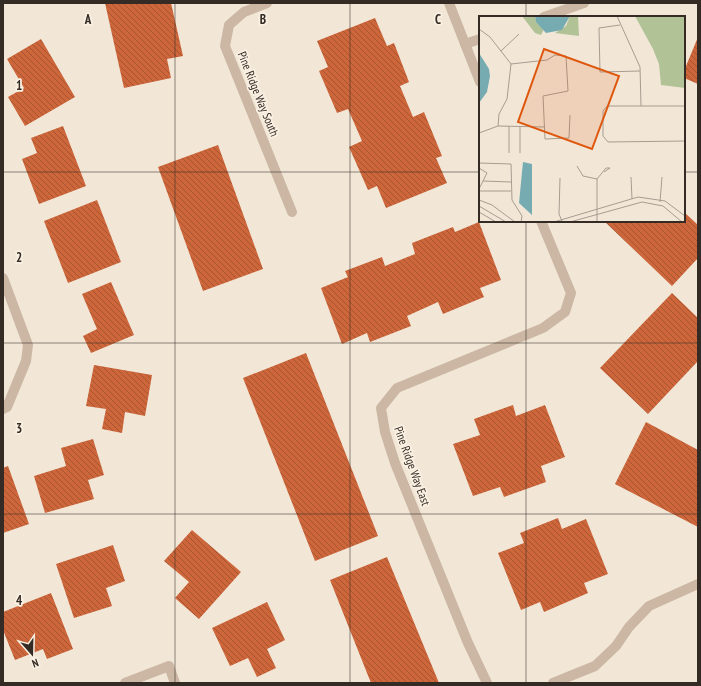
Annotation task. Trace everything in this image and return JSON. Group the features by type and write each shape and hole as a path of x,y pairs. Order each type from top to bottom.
{"street":[{"name":"Pine Ridge Way South","path":"267,3 244,12 229,25 225,46 292,212"},
{"path":"448,3 479,79"},
{"path":"547,16 584,3"},
{"path":"465,44 479,39"},
{"name":"Pine Ridge Way East","path":"487,683 468,643 395,464 385,432 381,408 397,388 543,328 566,312 570,293 541,222"},
{"path":"3,278 28,345 26,361 7,407 3,409"},
{"path":"553,683 595,666 616,646 629,627 648,606 698,584"},
{"path":"125,683 169,666 175,683"}],"building":[{"path":"105,3 171,3 183,56 167,59 171,78 124,88"},
{"path":"375,18 387,46 394,43 409,82 400,86 413,117 424,112 442,156 436,158 447,183 386,208 377,186 368,190 349,147 362,141 348,109 337,113 319,71 328,67 317,41"},
{"path":"698,37 698,84 685,78 685,69"},
{"path":"41,39 75,97 25,126 8,97 24,88 7,59"},
{"path":"63,126 86,186 39,204 22,159 37,153 31,138"},
{"path":"218,145 263,269 203,291 158,167"},
{"path":"97,200 121,262 68,283 44,221"},
{"path":"685,213 698,225 698,258 672,286 605,222 685,222"},
{"path":"479,222 501,280 480,288 484,297 443,314 438,302 407,316 411,326 370,342 367,333 342,344 321,288 348,277 345,271 382,257 385,266 415,254 412,243 453,227 455,232"},
{"path":"111,282 134,335 91,353 83,336 97,329 82,294"},
{"path":"672,293 698,318 698,361 648,414 600,368"},
{"path":"306,353 378,536 315,561 243,378"},
{"path":"94,365 152,375 145,416 125,412 122,433 102,429 106,409 86,406"},
{"path":"513,405 516,416 545,405 565,457 541,466 546,482 504,497 500,487 473,496 453,444 480,435 474,419"},
{"path":"646,422 698,450 698,527 615,484"},
{"path":"93,439 104,475 88,480 94,499 45,513 34,476 66,466 61,448"},
{"path":"8,466 29,524 3,533 3,468"},
{"path":"558,518 562,529 586,519 608,574 584,583 588,593 544,612 540,602 521,610 498,553 524,543 520,533"},
{"path":"192,530 241,572 199,619 175,598 189,582 164,561"},
{"path":"113,545 125,581 106,588 112,606 74,618 56,564"},
{"path":"387,557 439,683 371,683 330,580"},
{"path":"51,593 73,649 47,659 43,649 15,660 3,630 3,612"},
{"path":"267,602 285,640 267,649 276,668 257,677 248,658 230,666 212,628"}]}
